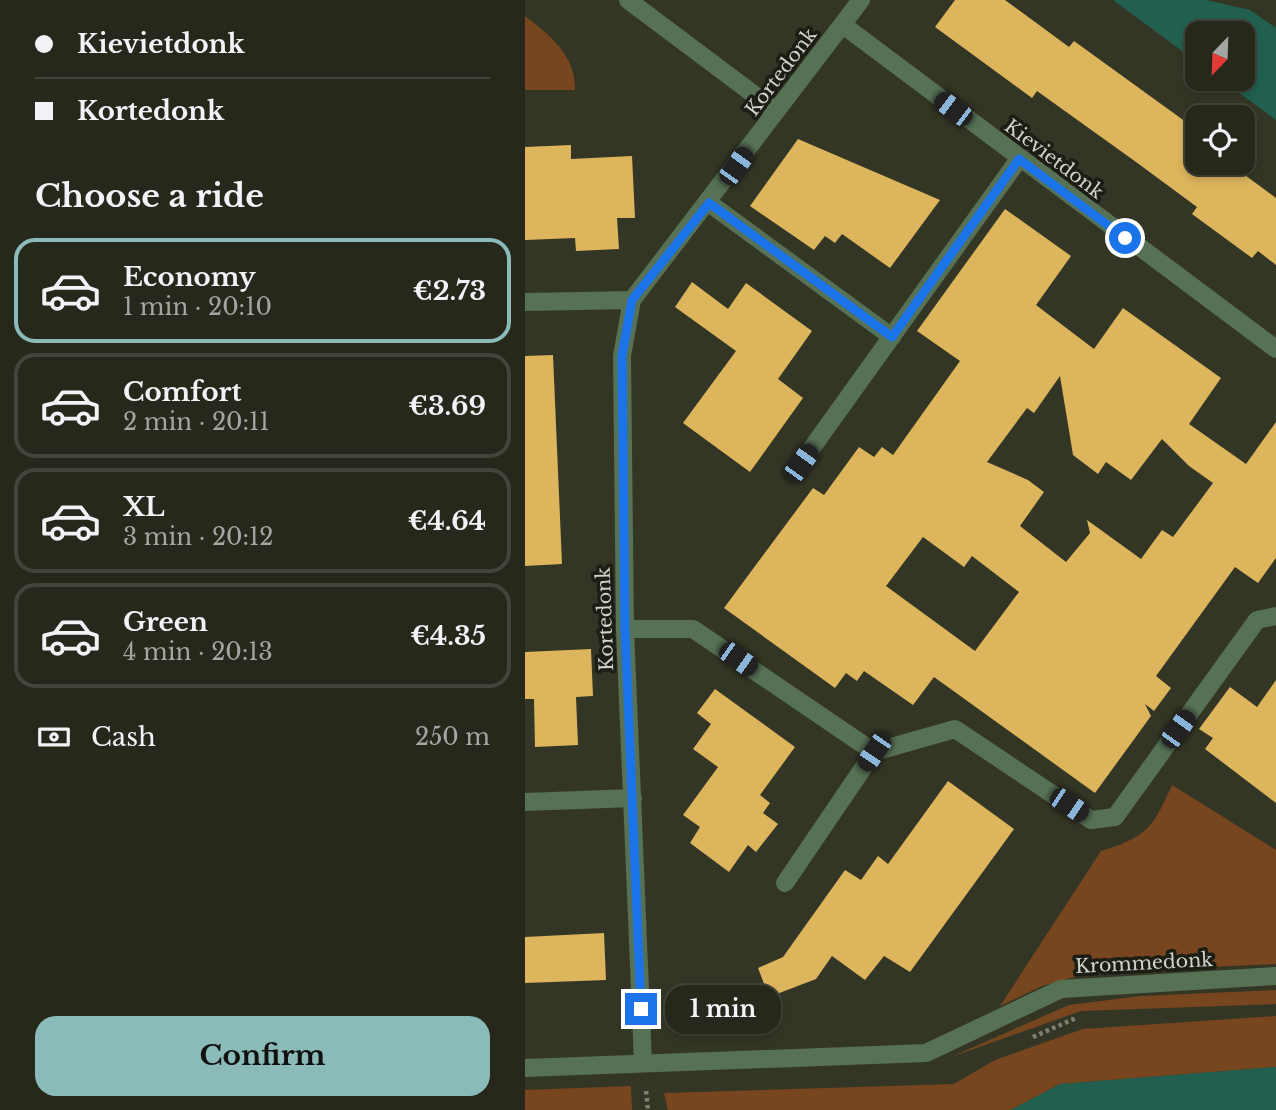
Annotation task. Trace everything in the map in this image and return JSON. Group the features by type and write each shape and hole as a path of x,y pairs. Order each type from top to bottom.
{"street":[{"path":"628,0 776,111"},
{"name":"Kortedonk","path":"643,1062 625,629 622,356 632,300 709,203 861,0"},
{"name":"Kievietdonk","path":"843,25 1276,349"},
{"path":"801,463 1019,159"},
{"path":"709,203 892,337"},
{"path":"525,302 632,300"},
{"path":"785,883 874,752 955,729 1091,820 1115,817 1257,620 1276,616"},
{"path":"625,629 693,629 874,752"},
{"path":"525,802 633,798"},
{"name":"Krommedonk","path":"525,1068 926,1053 1061,989 1276,976"}],"shaded area":[{"path":"525,16 560,47 571,67 575,90 525,90"},
{"path":"1172,785 1276,850 1276,964 1092,972 1042,986 1000,1006 1101,851 1129,841 1147,829"},
{"path":"1276,990 1276,1004 1081,1011 951,1057 1069,1005 1141,996"},
{"path":"1276,1016 1276,1067 1060,1084 1011,1110 668,1110 664,1093 954,1084 995,1060 1083,1029"},
{"path":"631,1086 632,1110 525,1110 525,1090"}],"water":[{"path":"1113,0 1206,0 1250,10 1276,28 1276,120 1236,91 1255,91 1255,21 1185,21 1185,53"},
{"path":"1276,1067 1276,1110 1011,1110 1060,1084"}],"building":[{"path":"955,0 1005,0 1069,47 1074,41 1185,121 1185,175 1245,175 1276,198 1276,265 1258,251 1252,258 1192,214 1197,207 1136,162 1037,91 1032,98 935,27"},
{"path":"798,139 940,200 890,268 842,234 835,243 825,236 814,250 750,206"},
{"path":"571,145 571,159 632,156 635,218 617,218 619,249 576,251 575,238 525,240 525,147"},
{"path":"1005,209 1071,256 1036,305 1094,349 1123,308 1221,378 1189,424 1246,464 1276,422 1276,558 1258,583 1235,567 1156,676 1171,688 1154,711 1145,704 1151,716 1095,793 934,677 913,705 864,671 857,681 846,673 835,688 724,608 813,488 824,495 859,447 874,457 882,447 893,455 960,361 917,331","holes":["1060,376 1073,455 1098,474 1106,462 1131,480 1162,439 1189,466 1213,483 1173,537 1162,530 1141,559 1087,520 1090,533 1066,562 1020,526 1044,492 1028,480 987,462 1027,408 1034,413","923,537 964,567 972,556 1019,592 975,651 886,586"]},
{"path":"692,282 728,309 746,283 812,331 778,379 803,398 750,472 683,423 736,351 675,307"},
{"path":"553,355 562,564 525,566 525,356"},
{"path":"591,649 593,696 576,697 578,745 535,747 534,699 525,699 525,652"},
{"path":"1276,680 1276,803 1205,749 1213,738 1199,729 1230,687 1257,707"},
{"path":"715,689 795,747 760,795 770,803 763,813 778,824 756,852 748,845 729,872 690,843 700,827 683,815 718,767 693,749 711,724 697,713"},
{"path":"948,781 1014,829 910,972 884,956 865,980 832,956 816,979 769,997 758,968 783,957 845,870 861,880 878,856 888,864"},
{"path":"604,933 606,980 525,983 525,937"}],"route":[{"path":"641,1009 625,629 622,356 632,300 709,203 892,337 1019,159 1125,238"}]}
